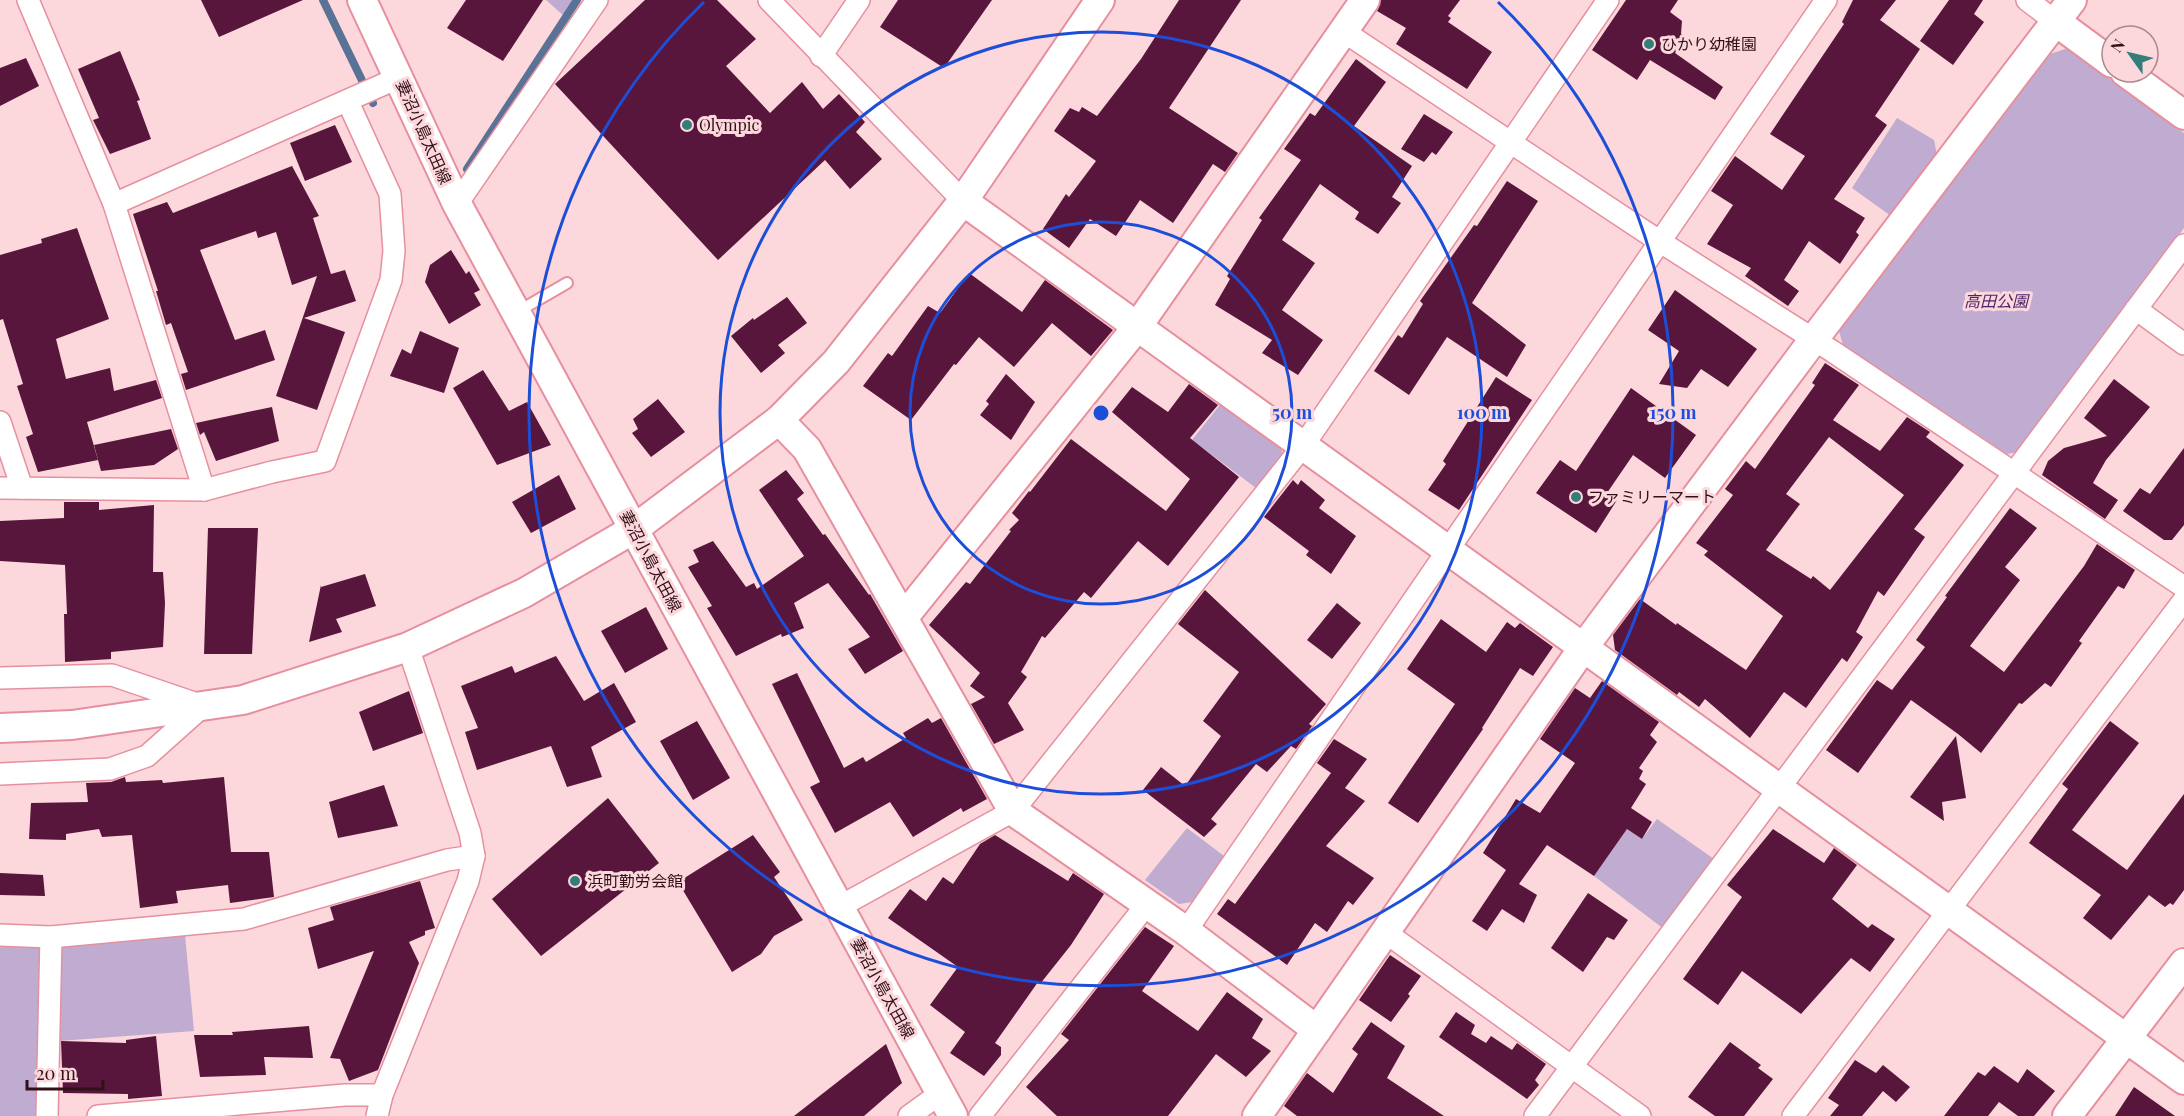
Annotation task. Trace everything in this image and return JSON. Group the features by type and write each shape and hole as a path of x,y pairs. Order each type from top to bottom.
{"street":[{"path":"28,0 114,204 204,490"},
{"name":"妻沼小島太田線","path":"362,0 390,81 947,1105"},
{"path":"457,204 597,0"},
{"path":"769,0 963,201 2184,1080"},
{"path":"821,56 859,0"},
{"path":"0,728 72,725 243,700 408,647 525,593 634,529 779,420 836,362 963,201 1100,0"},
{"path":"904,617 1137,327 1365,0"},
{"path":"839,907 1013,811 1303,446 1608,0"},
{"path":"1186,931 1826,0"},
{"path":"2027,0 2064,10 2100,50"},
{"path":"1257,1116 1583,648 2064,10"},
{"path":"1343,31 1659,241 1814,339 2184,587"},
{"path":"114,204 390,81"},
{"path":"2141,84 2184,115"},
{"path":"0,488 204,490 325,461 391,280 394,251 390,194 353,99"},
{"path":"1535,1116 2184,245"},
{"path":"2136,309 2184,344"},
{"path":"779,420 807,450 1013,811 1186,931 1317,1030"},
{"path":"0,422 22,488"},
{"path":"1793,1116 2184,600"},
{"path":"377,1116 382,1095 468,881 474,856 470,833 408,647"},
{"path":"0,678 112,675 203,706"},
{"path":"0,774 110,769 147,756 203,706"},
{"path":"0,936 51,938 244,919 447,860 474,856"},
{"path":"980,1116 1147,904"},
{"path":"1385,932 1640,1116"},
{"path":"48,1116 51,938"},
{"path":"2067,1116 2184,963"},
{"path":"98,1116 345,1095 382,1095"},
{"path":"909,1116 947,1105"}],"lane":[{"path":"517,312 567,283"}],"green space":[{"path":"546,0 575,0 564,16"},
{"name":"高田公園","path":"2068,48 2100,71 2100,84 2117,84 2184,133 2184,228 2018,452 2007,454 1843,345 1839,331 2050,54"},
{"path":"1897,118 1934,140 1937,155 1891,216 1852,188"},
{"path":"1223,401 1280,442 1283,457 1256,488 1192,440"},
{"path":"1657,819 1714,859 1664,929 1594,876 1627,829 1642,839"},
{"path":"1187,828 1224,856 1192,902 1179,904 1145,880"},
{"path":"0,935 51,937 47,1116 0,1116"},
{"path":"185,935 194,1031 59,1041 58,947"}],"building":[{"path":"201,0 303,0 219,37"},
{"path":"466,0 543,0 503,61 447,28"},
{"name":"Olympic","path":"645,0 717,0 756,39 726,66 770,113 802,82 823,109 839,94 865,122 856,132 882,159 850,189 825,160 718,260 555,84"},
{"path":"898,0 992,0 944,68 880,27"},
{"path":"1179,0 1241,0 1169,108 1238,153 1225,172 1213,164 1173,223 1140,200 1116,236 1090,219 1069,248 1043,229 1066,194 1069,197 1096,161 1054,131 1070,108 1079,112 1082,107 1097,116 1141,59"},
{"path":"1381,0 1460,0 1448,16 1451,18 1448,22 1492,52 1467,89 1396,44 1406,28 1377,11"},
{"path":"1626,0 1678,0 1670,12 1682,21 1681,34 1685,37 1675,53 1723,87 1715,100 1650,60 1637,80 1592,50"},
{"path":"1853,0 1896,0 1880,20 1920,49 1875,116 1887,125 1834,199 1865,218 1856,232 1859,235 1840,264 1809,241 1784,280 1799,291 1788,306 1745,276 1751,268 1707,244 1733,205 1711,191 1735,156 1782,190 1805,156 1770,134 1844,24 1842,22"},
{"path":"1949,0 1983,0 1974,14 1984,22 1953,65 1920,41"},
{"path":"120,51 140,100 137,101 151,139 110,154 93,120 99,118 78,69"},
{"path":"26,58 39,86 0,106 0,68"},
{"path":"1356,59 1386,82 1354,126 1412,166 1392,197 1401,203 1378,234 1355,219 1359,212 1320,184 1282,240 1315,263 1282,310 1323,340 1298,375 1262,353 1272,340 1215,305 1230,279 1227,276 1262,220 1259,218 1301,160 1284,149 1310,113 1315,116"},
{"path":"1424,114 1453,132 1436,155 1432,152 1424,162 1401,149"},
{"path":"335,125 352,162 305,181 290,143"},
{"path":"292,166 319,216 313,218 331,274 345,270 356,301 304,318 345,332 317,410 276,396 317,276 292,285 276,232 258,238 256,231 200,250 235,340 265,330 275,360 186,390 181,374 188,372 171,323 166,325 156,291 158,291 133,214 167,202 173,213"},
{"path":"1507,181 1538,201 1472,303 1526,345 1507,377 1447,337 1409,395 1374,371 1398,335 1402,338 1423,304 1420,301 1474,225 1477,226"},
{"path":"77,228 109,319 56,339 66,379 110,368 114,391 156,380 162,398 87,422 98,460 38,472 26,437 33,434 17,386 23,384 3,319 0,320 0,255 42,243 41,239"},
{"path":"451,250 466,274 469,271 480,290 474,293 481,305 449,324 425,282 430,265"},
{"path":"969,273 1022,312 1045,280 1113,330 1091,356 1052,323 1014,367 979,337 956,365 954,364 911,420 863,386 888,353 892,356 928,306 940,313"},
{"path":"1675,290 1757,349 1728,387 1701,369 1687,388 1659,384 1679,351 1648,330"},
{"path":"787,297 807,323 778,345 785,353 761,373 731,336 753,318 754,320"},
{"path":"420,331 459,348 444,393 390,376 402,349 411,354"},
{"path":"1825,363 1859,385 1833,420 1880,451 1907,417 1930,432 1926,437 1964,465 1914,529 1925,537 1884,596 1878,591 1856,632 1863,637 1847,662 1842,658 1806,708 1784,692 1750,738 1705,699 1699,707 1679,692 1677,695 1615,650 1613,635 1640,599 1746,670 1783,616 1704,555 1708,551 1696,543 1733,495 1725,489 1746,461 1755,469 1815,385 1812,383","holes":["1829,437 1904,495 1830,590 1813,576 1811,579 1766,550 1800,504 1786,494"]},
{"path":"483,370 509,411 527,402 551,445 497,465 453,388"},
{"path":"1006,374 1035,402 1011,440 980,415 989,404 986,401"},
{"path":"1496,377 1532,400 1459,510 1428,490 1446,464 1443,461"},
{"path":"2114,379 2150,407 2106,460 2093,483 2118,500 2105,519 2042,475 2048,461 2064,448 2107,436 2084,418"},
{"path":"1189,384 1218,405 1190,438 1239,477 1168,566 1138,541 1091,598 1084,592 1045,638 1042,636 1021,672 1027,677 1008,703 1024,730 994,744 971,704 985,697 970,686 980,673 929,625 966,582 970,584 1011,531 1009,530 1019,520 1012,513 1071,439 1166,511 1190,479 1112,412 1132,387 1168,412"},
{"path":"1631,388 1696,435 1665,478 1633,455 1607,493 1617,500 1596,533 1536,493 1560,460 1576,471"},
{"path":"658,399 685,432 651,457 632,433 638,429 633,419"},
{"path":"272,407 279,441 216,461 204,432 200,435 196,423"},
{"path":"171,429 178,449 154,465 101,471 94,445"},
{"path":"2184,448 2184,525 2172,540 2164,540 2123,511 2140,488 2150,494"},
{"path":"786,470 804,493 797,499 870,594 903,651 865,674 848,649 870,637 828,583 794,603 804,628 782,637 781,634 736,656 707,608 712,606 688,567 699,562 693,550 713,541 746,587 754,583 757,589 804,556 759,490"},
{"path":"559,475 576,509 531,533 512,502"},
{"path":"1293,480 1298,485 1301,480 1325,500 1319,508 1356,536 1331,574 1306,555 1309,551 1264,517"},
{"path":"64,502 99,502 99,510 154,505 153,572 163,572 165,603 163,647 111,652 111,659 65,662 64,614 67,614 65,565 0,561 0,521 64,518"},
{"path":"2010,508 2037,528 2005,567 2020,580 1970,646 2004,672 2084,566 2097,544 2135,570 2124,589 2118,586 2079,641 2082,643 2051,687 2045,683 2022,704 2019,703 1981,753 1911,700 1858,773 1826,750 1877,680 1892,690 1925,647 1916,640 1947,597 1945,596"},
{"path":"208,528 258,528 252,654 204,654"},
{"path":"365,574 376,606 336,619 342,632 309,642 321,585 321,587"},
{"path":"1205,590 1326,704 1309,724 1312,726 1296,749 1291,746 1267,772 1256,764 1211,819 1217,824 1204,837 1143,790 1161,767 1185,786 1221,736 1203,721 1239,672 1178,624"},
{"path":"1337,603 1361,623 1332,659 1307,640"},
{"path":"646,607 668,649 625,673 601,631"},
{"path":"1441,619 1486,652 1507,622 1515,628 1520,623 1553,647 1533,676 1520,668 1483,729 1418,823 1388,803 1455,704 1407,669"},
{"path":"556,656 584,701 614,683 636,722 591,747 602,777 567,787 551,746 477,770 465,732 478,728 461,686 512,666 515,673"},
{"path":"797,673 844,768 863,757 866,762 906,738 903,733 928,718 932,723 941,718 987,799 963,812 961,808 913,837 890,802 835,833 810,787 820,782 772,684"},
{"path":"1602,681 1659,722 1650,735 1657,742 1639,768 1643,771 1639,779 1646,784 1631,808 1652,822 1642,839 1627,829 1594,876 1547,845 1519,884 1537,895 1524,923 1502,909 1487,931 1472,921 1506,870 1483,853 1516,799 1540,813 1575,763 1540,739 1575,688 1590,698"},
{"path":"409,691 423,733 373,751 359,712"},
{"path":"697,721 730,778 693,800 660,741"},
{"path":"2110,721 2139,743 2072,830 2127,870 2184,794 2184,890 2173,905 2170,903 2165,907 2149,895 2111,940 2083,918 2101,895 2029,843 2068,789 2062,784"},
{"path":"1956,736 1966,798 1942,802 1944,821 1910,797"},
{"path":"1334,739 1367,759 1345,788 1365,801 1326,846 1374,878 1353,905 1348,901 1327,932 1315,923 1287,965 1217,914 1228,899 1235,904 1331,773 1317,763"},
{"path":"125,777 126,782 162,780 163,783 224,777 231,852 269,852 274,897 230,903 228,885 176,891 178,903 140,908 132,835 102,837 99,829 66,834 66,840 29,839 31,803 88,802 86,783 111,782"},
{"path":"384,785 398,826 338,838 329,802"},
{"name":"浜町勤労会館","path":"608,798 659,863 541,956 492,899"},
{"path":"1773,829 1824,863 1834,848 1857,865 1832,899 1868,928 1872,924 1895,939 1870,972 1851,958 1801,1014 1742,971 1718,1005 1683,979 1742,897 1727,885"},
{"path":"753,835 780,872 774,877 803,920 774,936 761,954 732,972 678,882"},
{"path":"995,835 1068,881 1073,873 1104,894 1071,945 1040,984 1038,982 995,1043 1001,1047 1001,1055 984,1076 950,1053 965,1032 930,1005 958,967 888,918 910,889 926,901 943,877 953,884 980,844"},
{"path":"0,873 43,875 45,896 0,895"},
{"path":"420,881 435,928 425,931 425,935 409,942 419,963 378,1070 349,1081 340,1059 330,1058 374,951 318,969 308,928 334,920 330,907"},
{"path":"1588,893 1628,920 1614,940 1607,937 1583,972 1551,948"},
{"path":"1145,927 1174,946 1142,991 1198,1031 1227,992 1263,1019 1252,1038 1271,1051 1246,1077 1216,1054 1168,1116 1057,1116 1026,1087 1069,1040 1061,1034"},
{"path":"1390,955 1421,976 1391,1022 1359,1000"},
{"path":"1456,1012 1475,1025 1471,1034 1486,1043 1491,1036 1512,1050 1517,1043 1546,1064 1535,1080 1539,1085 1527,1099 1439,1037"},
{"path":"1371,1022 1405,1046 1387,1078 1444,1116 1297,1116 1284,1106 1307,1073 1333,1093 1358,1054 1352,1049"},
{"path":"309,1026 313,1058 264,1057 266,1075 200,1077 194,1035 233,1035 232,1032"},
{"path":"156,1036 162,1096 128,1099 128,1094 63,1093 61,1041 126,1043 126,1040"},
{"path":"1730,1042 1761,1065 1758,1068 1773,1079 1744,1116 1715,1116 1688,1097"},
{"path":"886,1044 902,1083 864,1116 794,1116"},
{"path":"1855,1060 1876,1073 1883,1065 1910,1087 1896,1102 1883,1091 1862,1116 1830,1116 1839,1105 1828,1098"},
{"path":"1994,1066 2018,1083 2027,1069 2055,1091 2034,1116 2018,1116 1999,1102 1988,1116 1944,1116 1978,1072 1985,1076"},
{"path":"2134,1087 2175,1116 2115,1116"}],"waterway":[{"path":"323,0 373,103"},
{"path":"467,169 577,0"}],"place":[{"name":"ひかり幼稚園","path":"1649,44"},
{"name":"Olympic","path":"687,125"},
{"name":"ファミリーマート","path":"1576,497"},
{"name":"浜町勤労会館","path":"575,881"}]}
